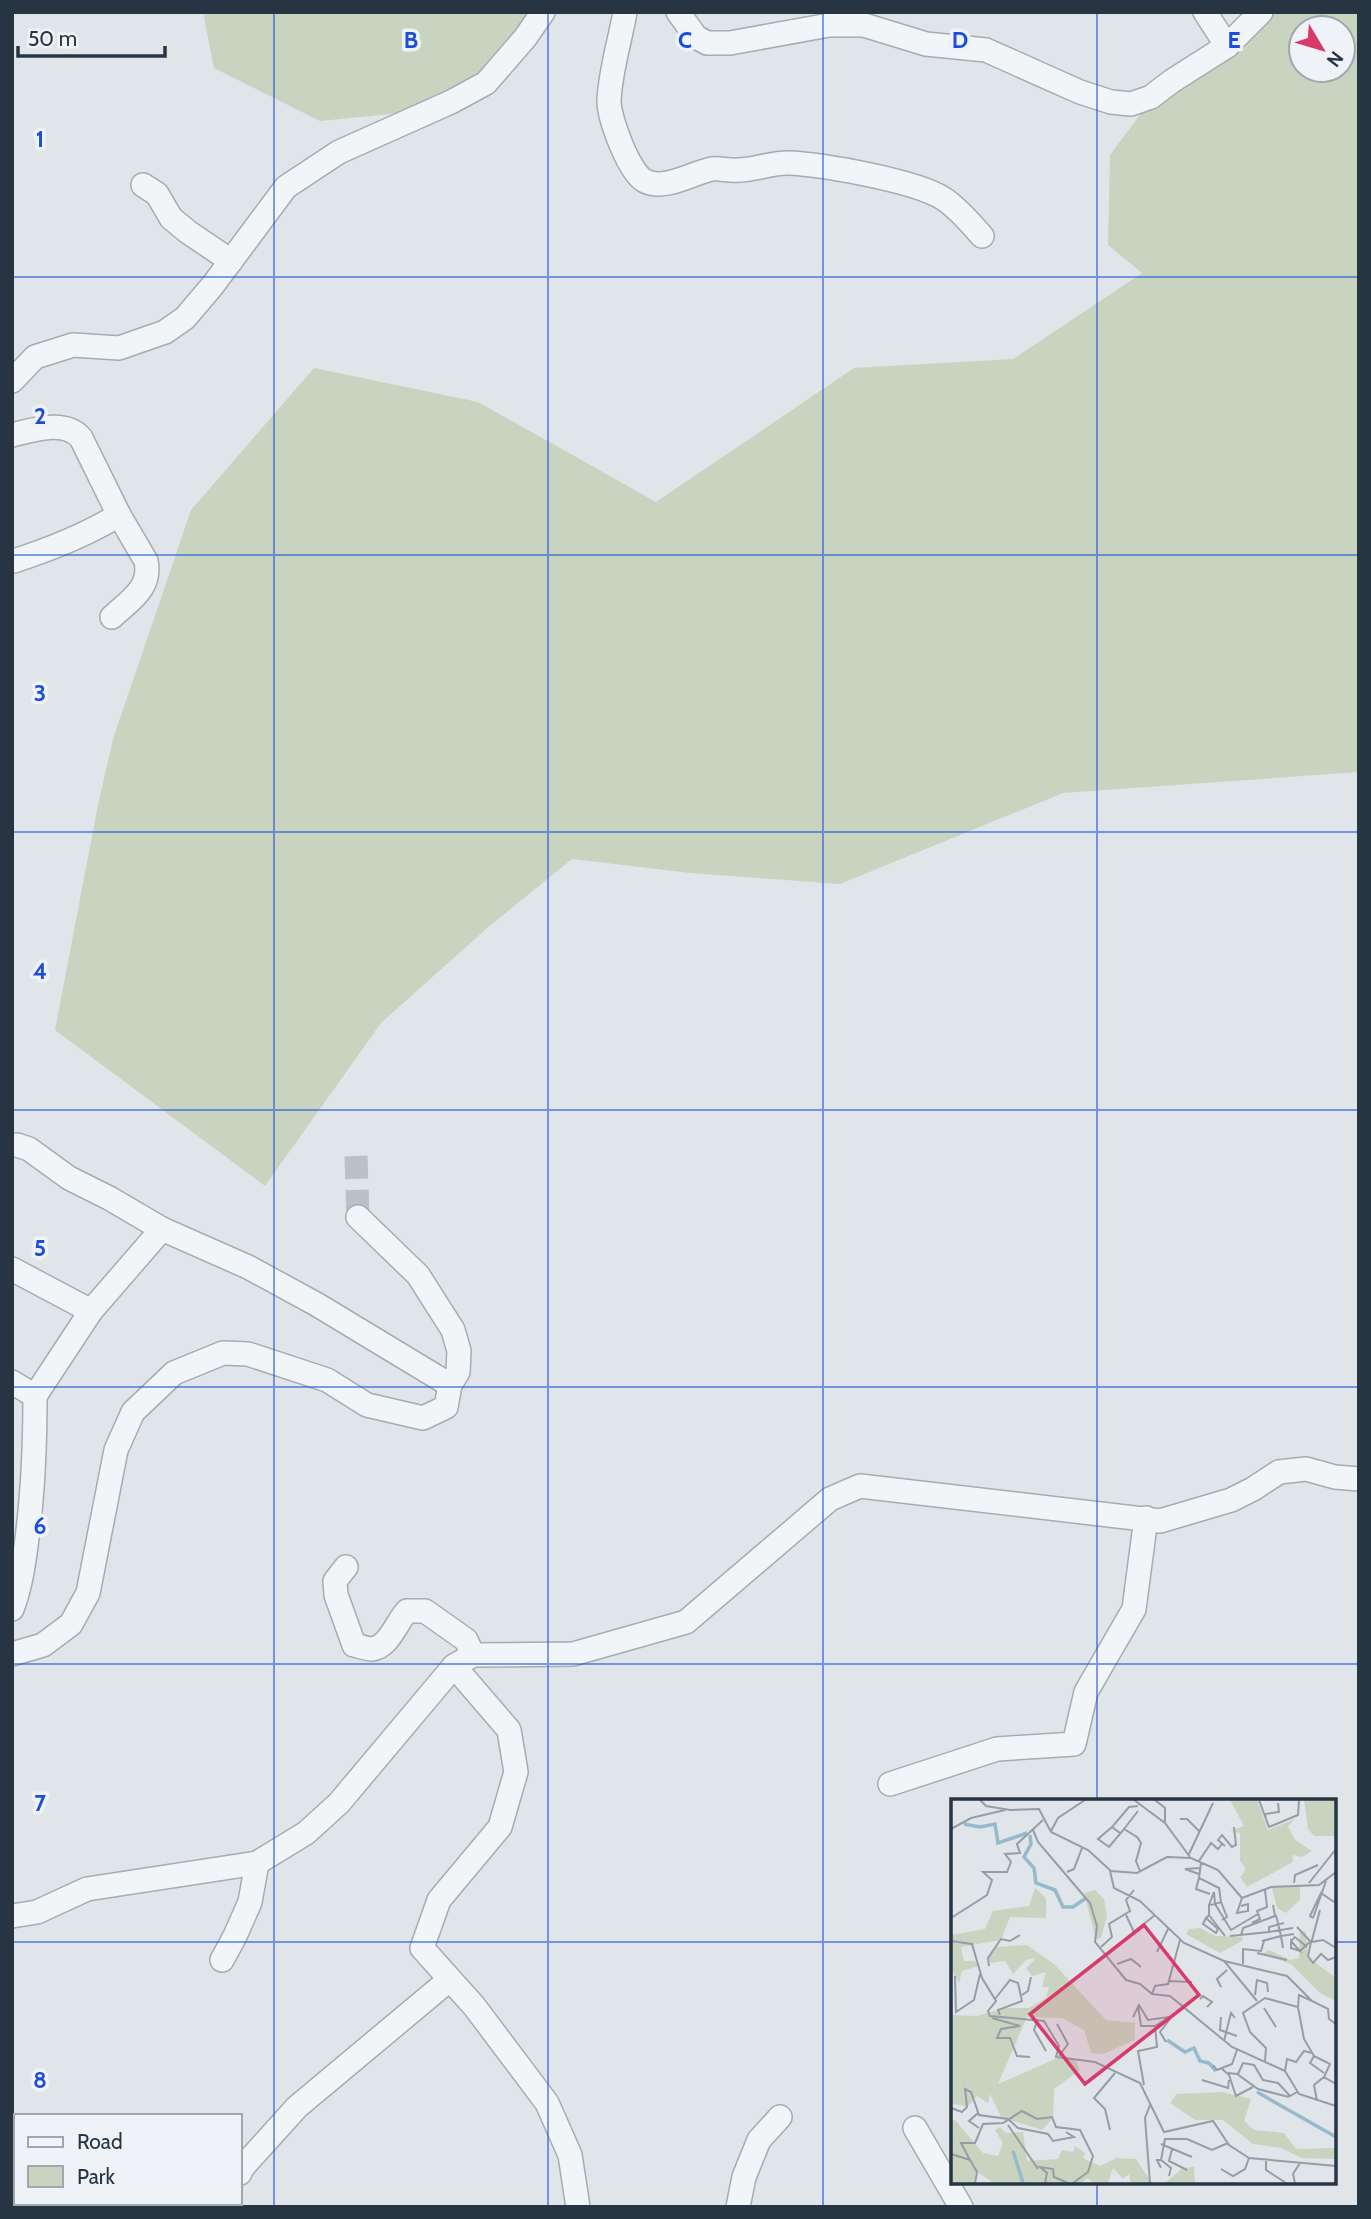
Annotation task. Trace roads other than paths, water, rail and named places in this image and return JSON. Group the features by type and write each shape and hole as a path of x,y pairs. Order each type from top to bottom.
{"street":[{"path":"12,381 35,357 73,345 119,348 165,332 185,318 286,187 339,152 451,102 486,83 525,38 543,12"},
{"path":"625,12 609,103 624,154 645,181 660,185 714,169 740,171 789,163 841,170 915,185 943,198 982,236"},
{"path":"678,12 696,37 706,43 730,43 829,25 864,24 926,44 986,50 1080,92 1111,102 1131,104 1151,97 1172,80 1227,46 1261,12"},
{"path":"1205,12 1227,46"},
{"path":"143,185 157,194 172,218 188,232 231,261"},
{"path":"12,435 41,428 70,429 81,438 148,569 143,588 112,617"},
{"path":"14,561 49,550 119,516"},
{"path":"17,1145 29,1149 69,1178 162,1228 248,1267 316,1304 450,1385"},
{"path":"12,1654 43,1645 71,1623 88,1593 116,1450 133,1412 174,1373 223,1353 248,1354 327,1380 367,1405 423,1418 446,1407 450,1385 458,1371 459,1351 453,1330 418,1275 358,1217"},
{"path":"12,1609 20,1590 30,1518 36,1460 35,1396 91,1311 162,1228"},
{"path":"12,1269 91,1311"},
{"path":"12,1382 35,1396"},
{"path":"464,1660 573,1654 686,1622 830,1499 860,1486 1160,1521 1231,1500 1279,1472 1306,1469 1335,1477 1359,1479"},
{"path":"890,1784 997,1749 1074,1744 1086,1692 1134,1609 1146,1518"},
{"path":"12,1916 37,1912 87,1889 257,1863 306,1833 339,1803 464,1660 466,1640 425,1611 407,1611 398,1620 386,1643 372,1649 354,1645 336,1595 335,1581 345,1567"},
{"path":"464,1660 509,1730 516,1772 500,1827 439,1900 422,1948 474,2006 547,2104 570,2155 578,2207"},
{"path":"222,1959 250,1902 257,1863"},
{"path":"242,2168 297,2107 449,1980"},
{"path":"738,2207 744,2177 759,2140 780,2117"},
{"path":"915,2128 961,2207"}],"tunnel":[{"path":"356,1156 358,1217"}]}
